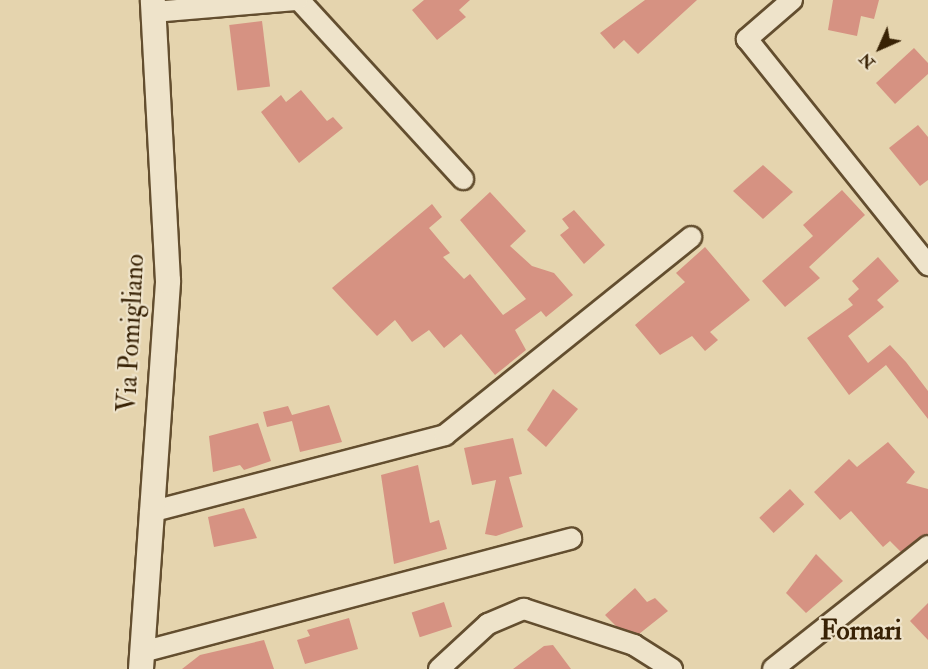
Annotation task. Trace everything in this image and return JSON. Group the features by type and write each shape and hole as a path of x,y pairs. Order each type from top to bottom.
{"street":[{"path":"154,6 298,0 463,180"},
{"path":"792,0 747,39 928,265"},
{"name":"Via Pomigliano","path":"142,661 150,512 168,281 154,6"},
{"path":"150,512 445,435 691,237"},
{"path":"142,661 571,539"},
{"path":"773,669 928,546"},
{"path":"439,669 488,624 525,609 634,645 672,669"}],"building":[{"path":"424,0 470,0 459,10 466,17 437,40 412,10"},
{"path":"645,0 697,0 638,54 624,40 614,49 600,33"},
{"path":"833,0 879,0 874,19 861,16 857,36 828,30"},
{"path":"262,21 270,87 237,91 229,25"},
{"path":"914,48 928,63 928,74 895,104 876,83"},
{"path":"301,90 327,121 333,117 343,128 299,163 261,112 281,95 286,102"},
{"path":"918,125 928,137 928,180 920,186 889,148"},
{"path":"763,165 793,192 763,219 733,191"},
{"path":"842,190 865,215 809,267 820,278 785,307 762,281 813,236 803,225"},
{"path":"490,192 526,231 510,246 532,266 554,273 573,295 546,317 541,311 515,330 526,350 495,375 461,334 444,348 429,330 412,342 395,320 377,336 332,288 432,204 442,217 429,228 450,253 443,257 464,279 470,274 503,315 526,299 460,220"},
{"path":"574,210 605,245 584,264 560,235 569,228 562,219"},
{"path":"705,247 750,300 710,332 718,340 705,351 692,336 660,355 635,325 685,282 676,273"},
{"path":"878,257 899,281 877,300 884,307 848,336 868,363 890,345 928,391 928,419 886,365 849,395 807,338 853,305 848,299 859,289 852,281"},
{"path":"553,389 578,409 546,447 527,430"},
{"path":"329,405 342,442 300,452 292,421 267,427 263,412 288,406 292,415"},
{"path":"258,423 271,461 244,470 240,465 213,472 209,436"},
{"path":"513,438 522,474 509,477 523,527 496,536 485,534 496,480 472,485 464,448"},
{"path":"888,442 915,472 906,483 928,489 928,534 901,552 890,541 883,547 851,511 840,520 814,492 849,459 857,467"},
{"path":"418,465 430,523 439,520 447,549 394,564 381,475"},
{"path":"790,489 804,504 774,533 759,518"},
{"path":"244,508 257,538 214,547 208,517"},
{"path":"816,554 843,581 806,613 786,593"},
{"path":"635,588 647,602 655,598 668,611 639,634 617,627 605,615"},
{"path":"444,602 452,627 420,637 412,613"},
{"path":"928,603 928,640 910,621"},
{"path":"349,618 358,649 305,664 297,640 310,636 307,630"},
{"path":"264,640 274,669 182,669 200,655"},
{"path":"553,645 571,669 513,669 544,646"}],"district":[{"name":"Fornari","path":"861,631"}]}
